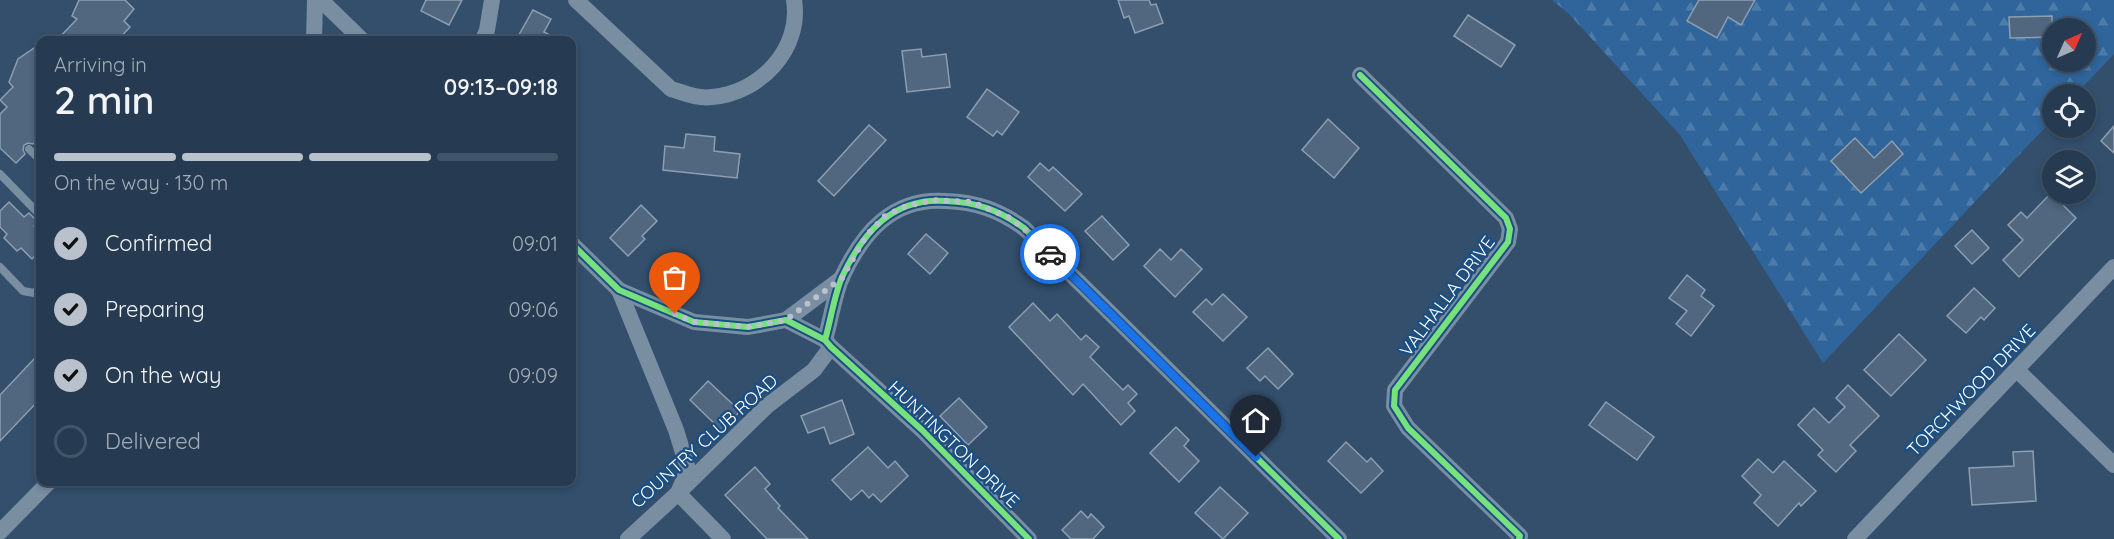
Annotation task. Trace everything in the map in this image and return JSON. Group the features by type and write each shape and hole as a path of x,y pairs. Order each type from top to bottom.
{"street":[{"path":"315,0 315,36"},
{"path":"321,0 358,36"},
{"path":"485,36 492,0"},
{"path":"576,0 671,89 692,96 711,98 744,90 764,76 784,54 797,14 794,0"},
{"name":"VALHALLA DRIVE","path":"1360,75 1506,218 1510,229 1508,242 1395,390 1394,406 1408,428 1520,536 1520,539"},
{"path":"828,344 842,278 866,236 885,216 904,207 932,200 972,202 1010,218 1023,228 1339,539"},
{"path":"576,248 619,290 694,322 748,327 786,320 842,278"},
{"name":"TORCHWOOD DRIVE","path":"1855,539 2114,267"},
{"path":"619,290 676,430 687,469 678,493 723,539"},
{"name":"HUNTINGTON DRIVE","path":"786,320 828,344 922,430 1029,539"},
{"name":"COUNTRY CLUB ROAD","path":"628,539 767,406 814,370 828,344"},
{"path":"2017,370 2114,465"},
{"path":"0,532 45,486"}],"lane":[{"path":"29,149 36,156"},
{"path":"0,175 36,211"},
{"path":"0,267 23,291 34,293 36,291"}],"green space":[{"path":"1552,0 2114,0 2114,54 2086,84 2042,84 2042,131 1823,363 1680,135 1568,13"}],"building":[{"path":"79,0 125,0 134,9 124,21 130,27 122,36 61,36 77,19 72,16"},
{"path":"426,0 462,0 449,25 421,11"},
{"path":"1118,0 1149,0 1151,5 1156,4 1163,23 1135,33 1129,16 1124,18"},
{"path":"1699,0 1755,0 1741,25 1728,17 1717,38 1687,21"},
{"path":"533,10 551,19 544,32 552,36 518,36"},
{"path":"1468,15 1515,45 1501,67 1454,36"},
{"path":"2052,16 2052,18 2042,18 2042,37 2010,38 2009,17"},
{"path":"36,47 36,141 33,144 24,145 25,154 16,163 0,148 0,114 7,107 0,100 13,87 9,82 18,59"},
{"path":"921,49 922,57 946,54 950,87 907,92 902,51"},
{"path":"987,89 1019,112 1002,135 997,131 993,136 967,117"},
{"path":"1328,119 1359,148 1334,178 1302,150"},
{"path":"869,125 886,140 834,196 818,181"},
{"path":"2114,126 2114,153 2101,141"},
{"path":"686,134 715,137 714,151 740,154 737,178 663,170 665,146 684,148"},
{"path":"1855,138 1874,158 1892,141 1903,154 1861,193 1831,161"},
{"path":"1040,163 1049,171 1053,167 1082,194 1065,211 1028,177"},
{"path":"9,202 24,217 29,213 36,220 34,226 36,228 36,254 32,259 21,248 17,251 4,238 7,234 0,227 0,211"},
{"path":"2042,202 2062,204 2076,218 2019,277 2003,260 2023,240 2008,225 2021,212 2027,218"},
{"path":"641,205 657,221 642,236 645,239 628,256 610,238"},
{"path":"1102,216 1129,245 1113,260 1085,231"},
{"path":"1972,230 1989,248 1972,264 1955,246"},
{"path":"926,234 948,253 930,274 908,254"},
{"path":"1160,249 1171,260 1181,249 1202,269 1175,297 1144,266"},
{"path":"1687,275 1705,290 1701,296 1714,306 1691,336 1676,324 1687,311 1669,298"},
{"path":"1974,288 1995,308 1984,320 1981,317 1966,333 1947,316"},
{"path":"1223,294 1247,317 1223,341 1193,312 1206,299 1212,305"},
{"path":"1033,303 1050,321 1057,314 1081,340 1086,335 1099,347 1090,357 1123,390 1128,385 1137,394 1128,403 1135,411 1121,425 1083,384 1073,395 1009,327"},
{"path":"1899,334 1926,360 1891,396 1864,370"},
{"path":"1268,348 1293,374 1278,389 1265,376 1260,381 1247,368"},
{"path":"34,359 36,361 36,403 0,441 0,395"},
{"path":"708,381 740,411 722,431 690,400"},
{"path":"1848,385 1879,416 1850,445 1856,451 1836,472 1818,455 1823,450 1798,425 1814,408 1829,423 1845,407 1836,398"},
{"path":"959,398 987,427 968,445 940,416"},
{"path":"842,400 854,434 830,444 824,427 808,433 801,416"},
{"path":"1606,402 1654,437 1637,460 1589,425"},
{"path":"1176,427 1189,440 1184,446 1199,461 1179,482 1150,453"},
{"path":"1346,442 1367,462 1371,458 1383,471 1361,493 1328,461"},
{"path":"868,447 888,468 895,461 908,476 881,502 873,494 869,498 862,490 851,500 832,480"},
{"path":"2033,451 2036,501 1972,505 1969,468 2014,466 2013,452"},
{"path":"1758,459 1773,473 1784,461 1816,491 1801,506 1799,503 1778,526 1754,503 1761,495 1742,476"},
{"path":"755,467 770,484 765,489 780,506 778,508 808,539 767,539 725,495"},
{"path":"1220,487 1248,513 1223,539 1195,513"},
{"path":"1081,511 1088,518 1091,514 1104,527 1093,539 1071,539 1062,530"}],"cycle path":[{"path":"1360,75 1506,218 1510,229 1508,242 1395,390 1394,406 1408,428 1520,536 1519,539"},
{"path":"825,340 842,277 860,246 882,221 895,211 927,201 957,202 987,208 1024,228 1339,539"},
{"path":"576,248 619,290 694,322 748,327 786,320 825,340 922,430 1029,539"}],"way so far":[{"path":"675,314 694,322 748,327 786,320 842,278 866,236 885,216 904,207 932,200 972,202 1010,218 1050,254"}],"route":[{"path":"1050,254 1256,457"}]}
